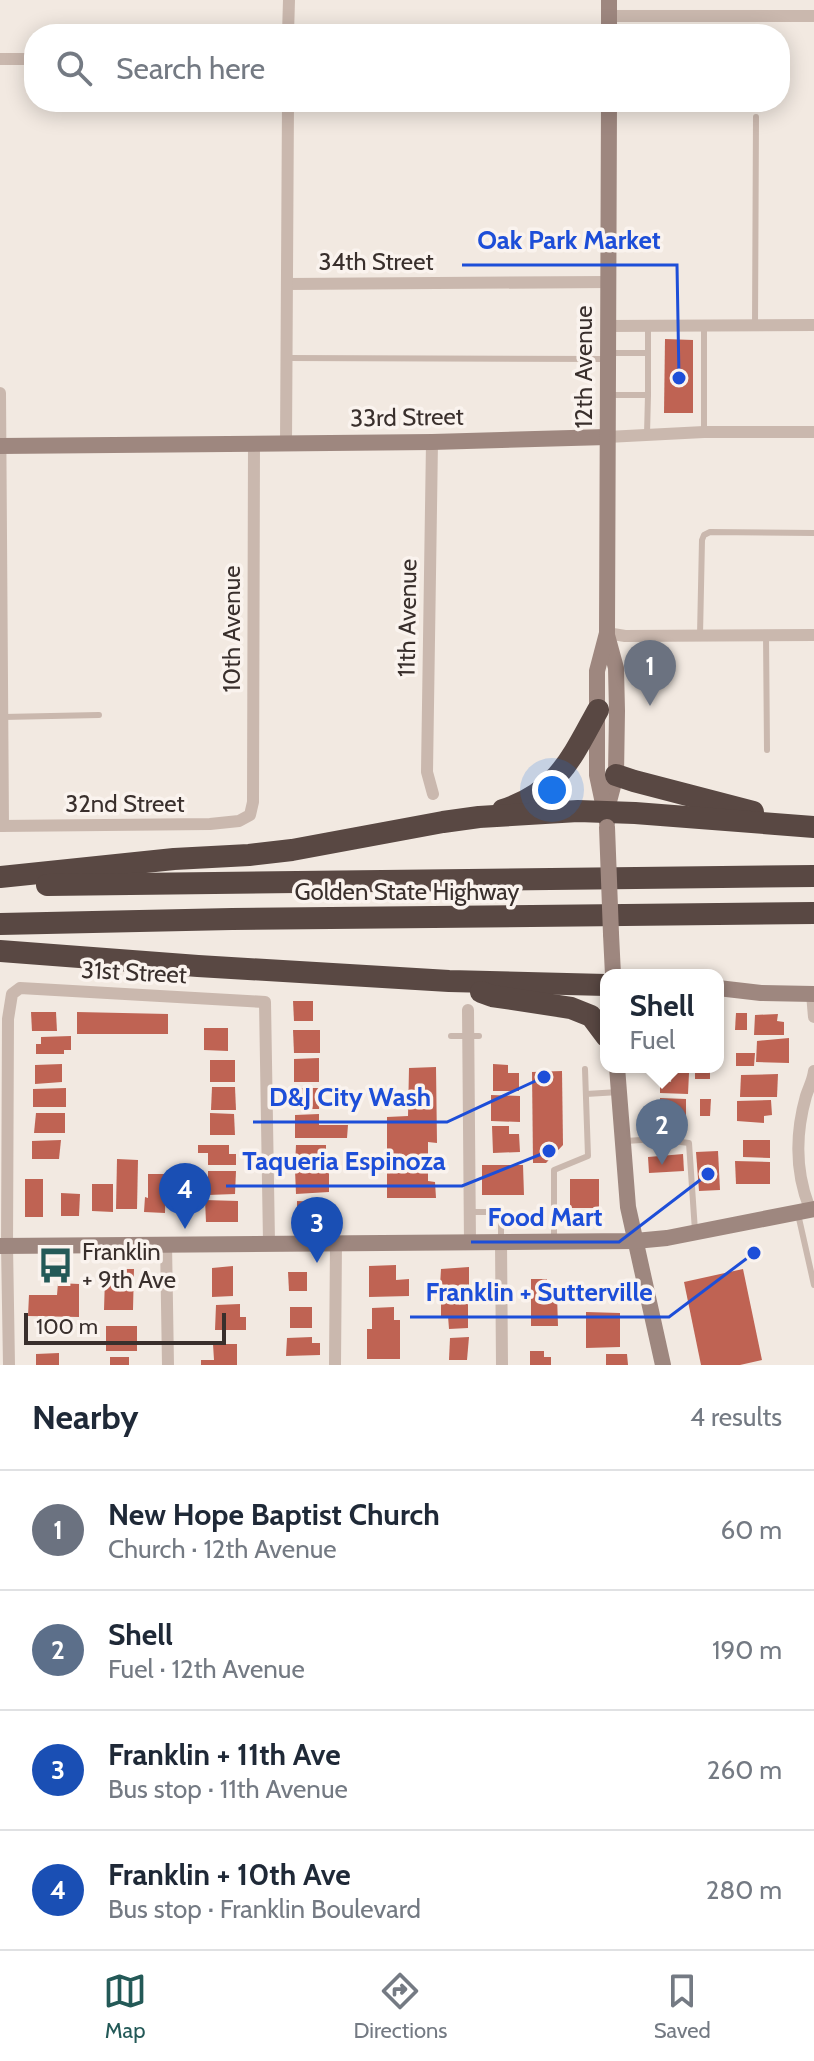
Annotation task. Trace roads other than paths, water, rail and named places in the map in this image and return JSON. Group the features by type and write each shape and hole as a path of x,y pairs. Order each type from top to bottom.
{"highway":[{"path":"479,817 531,798 549,785 574,755 598,710"},
{"path":"616,775 811,827"},
{"path":"0,877 264,853 479,817 578,811 607,820 811,827"},
{"name":"Golden State Highway","path":"0,886 814,876"},
{"name":"Golden State Highway","path":"0,924 814,913"},
{"path":"0,951 449,981 600,985"},
{"path":"449,981 492,996 571,1008 591,1016 600,1028"}],"main road":[{"name":"12th Avenue","path":"607,820 616,775 617,711 616,668 607,633 609,112"},
{"name":"33rd Street","path":"0,446 432,442 607,437"},
{"name":"12th Avenue","path":"607,633 597,671 597,775 607,820 613,969"},
{"path":"724,989 813,994"},
{"path":"617,1073 628,1207 663,1365"},
{"path":"4,1246 635,1241 807,1210"}],"street":[{"path":"288,24 289,0"},
{"path":"609,8 814,16"},
{"path":"0,59 24,59"},
{"path":"286,443 288,112"},
{"name":"34th Street","path":"288,284 608,282"},
{"path":"607,326 814,325"},
{"path":"0,393 2,826"},
{"name":"33rd Street","path":"607,437 704,432 814,432"},
{"name":"11th Avenue","path":"432,442 427,772 433,794"},
{"name":"10th Avenue","path":"250,815 253,802 254,443"},
{"path":"607,633 625,636 814,635"},
{"name":"32nd Street","path":"2,826 210,824 239,821 250,815"},
{"name":"31st Street","path":"4,1246 8,1019 12,994 20,988 265,1002 269,1242"},
{"path":"813,994 814,1017"},
{"path":"468,1010 474,1035 470,1242"},
{"path":"807,1210 801,1189 799,1130 814,1071"},
{"path":"335,1365 336,1242"},
{"path":"501,1242 502,1365"},
{"path":"166,1243 168,1365"},
{"path":"4,1246 9,1365"}],"lane":[{"path":"755,325 756,117"},
{"path":"647,434 648,325"},
{"path":"704,325 704,432"},
{"path":"287,358 607,356 648,353"},
{"path":"607,395 648,395"},
{"path":"700,635 704,535 710,532 814,533"},
{"path":"766,635 767,750"},
{"path":"649,665 650,636"},
{"path":"3,717 99,715"},
{"path":"451,1036 474,1035"},
{"path":"554,1240 554,1170 588,1156 585,1069"},
{"path":"586,1094 619,1092"},
{"path":"622,1141 656,1139 689,1143 695,1232"},
{"path":"807,1210 814,1285"},
{"path":"469,1213 501,1212 501,1242"}],"place":[{"name":"Oak Park Market","path":"679,378"},
{"name":"New Hope Baptist Church","path":"650,706"},
{"name":"D&J City Wash","path":"544,1077"},
{"name":"Taqueria Espinoza","path":"549,1151"},
{"name":"Shell","path":"662,1165"},
{"name":"Food Mart","path":"708,1174"},
{"name":"Franklin + 10th Ave","path":"185,1229"},
{"name":"Franklin + Sutterville","path":"754,1253"},
{"name":"Franklin + 11th Ave","path":"317,1263"},
{"name":"Franklin + 9th Ave","path":"56,1265"}]}
